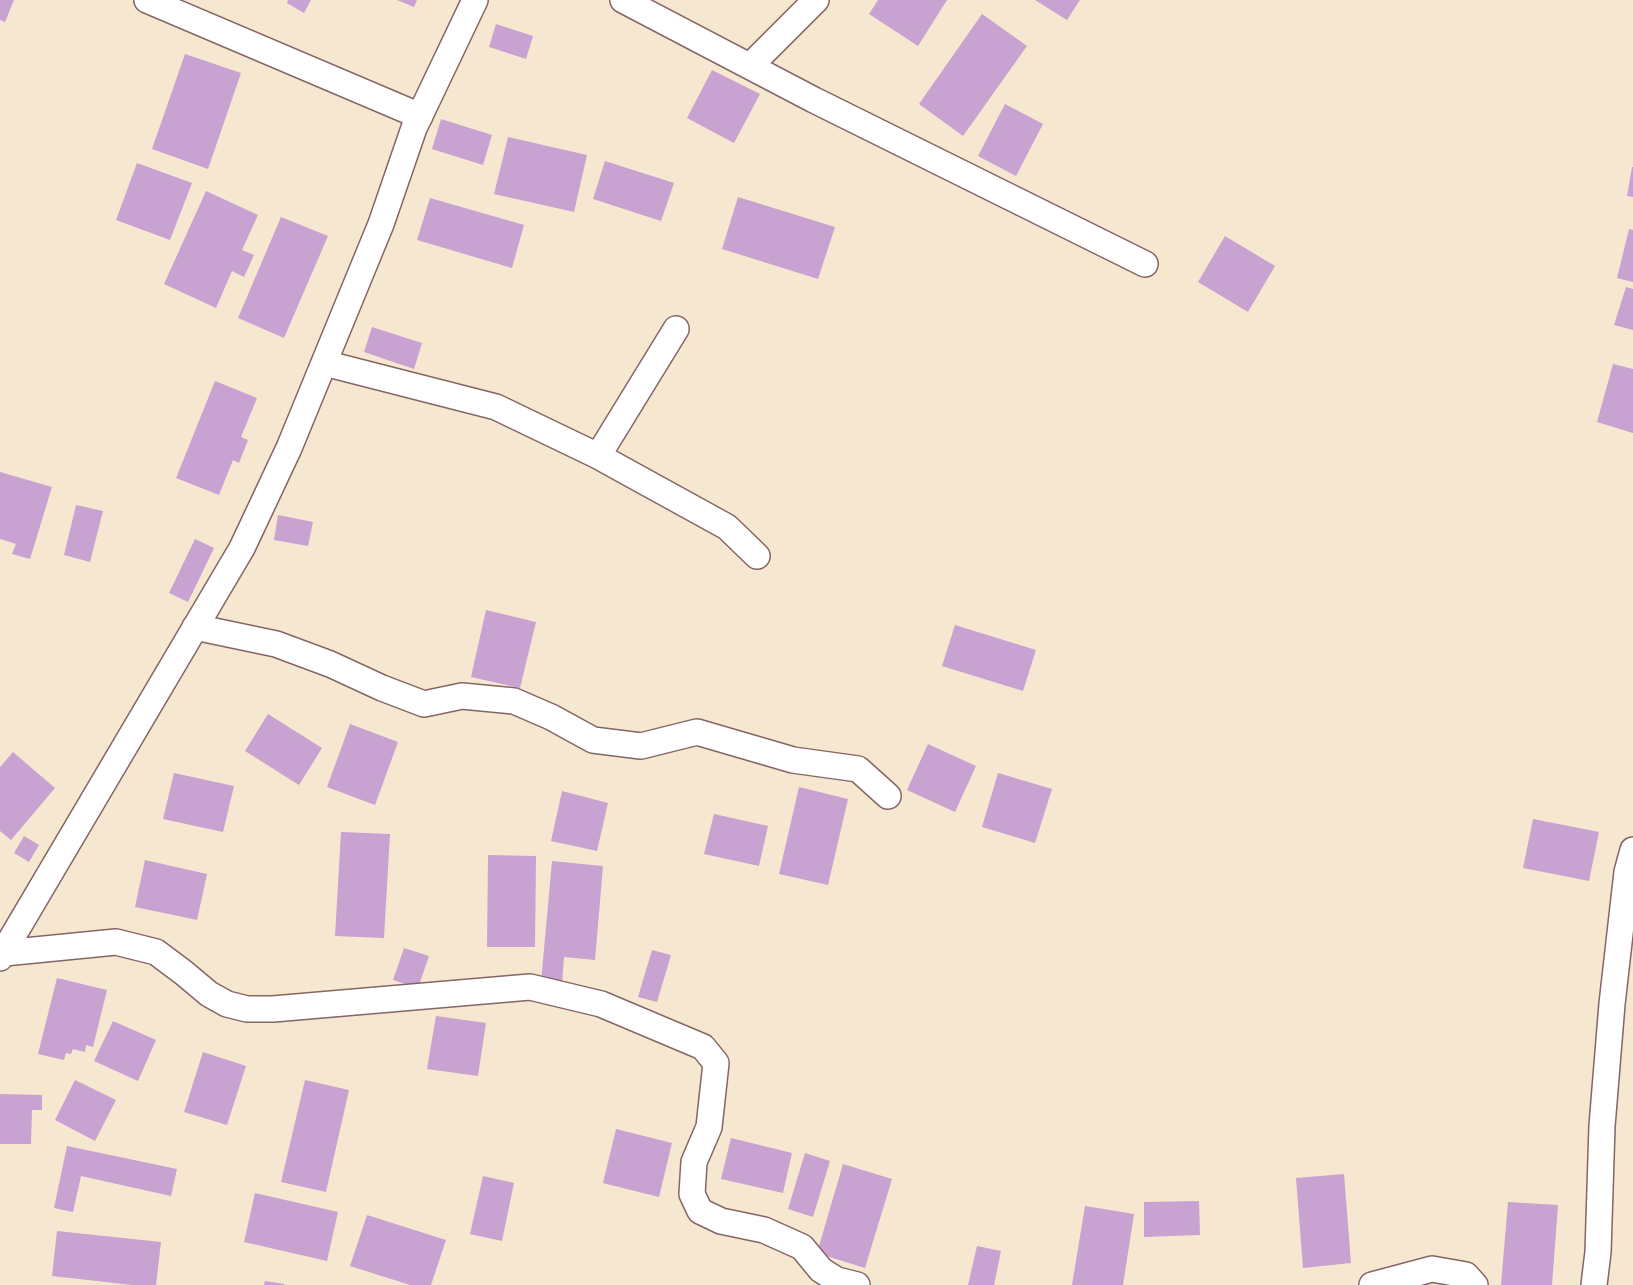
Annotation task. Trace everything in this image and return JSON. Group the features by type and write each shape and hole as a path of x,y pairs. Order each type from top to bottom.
{"street":[{"path":"146,0 420,116"},
{"path":"2,956 242,548 288,448 381,224 414,128 475,0"},
{"path":"623,0 814,100 1145,264"},
{"path":"750,66 816,0"},
{"path":"598,456 676,329"},
{"path":"324,363 496,407 598,456 727,527 757,556"},
{"path":"195,627 276,644 330,664 382,688 424,704 462,696 514,701 551,717 593,740 641,746 697,732 793,760 858,769 888,796"},
{"path":"1594,1285 1598,1252 1602,1126 1612,1004 1627,872 1633,850"},
{"path":"2,956 116,942 156,952 209,994 227,1004 247,1009 273,1009 530,987 601,1004 703,1047 716,1063 709,1127 694,1162 692,1194 700,1211 721,1220 764,1230 802,1247 821,1270 840,1283"},
{"path":"1372,1285 1432,1269 1466,1275 1475,1285"}],"building":[{"path":"0,0 14,0 5,22 0,20"},
{"path":"288,0 311,0 304,13 287,3"},
{"path":"397,0 417,0 414,7"},
{"path":"878,0 947,0 918,46 869,14"},
{"path":"1035,0 1080,0 1067,20"},
{"path":"982,14 1027,46 963,136 919,104"},
{"path":"496,24 533,36 526,59 489,47"},
{"path":"185,54 241,73 208,169 152,149"},
{"path":"712,70 760,94 734,143 687,118"},
{"path":"1005,104 1043,124 1016,176 978,156"},
{"path":"441,119 492,135 483,165 432,149"},
{"path":"508,137 587,155 574,212 494,194"},
{"path":"605,161 674,183 661,221 593,199"},
{"path":"137,163 192,183 170,240 116,220"},
{"path":"1633,167 1633,197 1627,196"},
{"path":"206,191 258,215 242,250 254,255 244,277 232,271 216,308 164,284"},
{"path":"738,197 835,227 818,279 722,249"},
{"path":"430,198 524,225 512,268 417,240"},
{"path":"281,217 328,236 284,338 238,318"},
{"path":"1629,229 1633,230 1633,282 1617,278"},
{"path":"1225,236 1275,266 1248,312 1198,282"},
{"path":"1626,287 1633,289 1633,330 1614,325"},
{"path":"372,327 422,343 414,369 364,352"},
{"path":"1613,364 1633,369 1633,433 1597,422"},
{"path":"215,381 257,398 241,437 248,440 239,463 233,460 219,495 176,478"},
{"path":"0,472 52,487 30,559 12,554 16,544 0,539"},
{"path":"76,505 103,511 90,562 64,555"},
{"path":"278,515 313,522 308,546 274,540"},
{"path":"195,539 214,548 188,602 169,593"},
{"path":"486,610 536,622 520,688 471,677"},
{"path":"955,625 1036,650 1023,691 942,666"},
{"path":"268,714 322,748 299,785 245,751"},
{"path":"350,724 398,742 375,805 327,787"},
{"path":"928,744 976,766 955,812 907,790"},
{"path":"13,752 55,788 11,840 0,831 0,767"},
{"path":"174,773 234,786 223,832 163,819"},
{"path":"998,773 1052,789 1035,843 982,827"},
{"path":"799,787 848,799 828,885 779,874"},
{"path":"562,791 608,803 597,851 551,841"},
{"path":"714,814 768,826 759,866 704,854"},
{"path":"1533,819 1599,832 1589,881 1523,868"},
{"path":"341,832 390,834 384,938 335,936"},
{"path":"24,836 39,845 29,862 14,853"},
{"path":"488,855 536,856 535,947 487,947"},
{"path":"145,860 207,874 197,920 135,907"},
{"path":"552,861 603,866 595,960 564,957 562,984 541,982"},
{"path":"404,948 429,956 418,988 393,980"},
{"path":"652,950 671,955 657,1002 638,997"},
{"path":"57,978 107,990 93,1047 86,1045 85,1052 73,1049 71,1054 66,1053 64,1060 38,1054"},
{"path":"436,1016 486,1023 478,1076 427,1069"},
{"path":"113,1021 156,1040 138,1081 94,1061"},
{"path":"203,1052 246,1066 227,1125 184,1112"},
{"path":"75,1080 116,1100 95,1141 55,1120"},
{"path":"305,1080 349,1090 326,1192 281,1182"},
{"path":"0,1094 42,1095 42,1110 32,1110 31,1144 0,1144"},
{"path":"616,1129 672,1143 659,1197 603,1183"},
{"path":"731,1138 792,1153 783,1193 721,1179"},
{"path":"67,1146 177,1169 171,1196 81,1176 73,1212 54,1208"},
{"path":"805,1153 830,1161 813,1217 788,1209"},
{"path":"843,1164 892,1179 865,1268 817,1253"},
{"path":"1344,1174 1351,1263 1303,1268 1296,1178"},
{"path":"483,1176 514,1183 502,1241 470,1234"},
{"path":"255,1193 338,1212 327,1261 244,1242"},
{"path":"1199,1201 1200,1235 1144,1237 1144,1202"},
{"path":"1508,1202 1558,1205 1552,1285 1501,1285"},
{"path":"1085,1206 1134,1214 1123,1285 1072,1285"},
{"path":"367,1215 446,1240 431,1285 410,1285 350,1266"},
{"path":"57,1231 161,1242 156,1285 132,1285 52,1276"},
{"path":"977,1246 1001,1251 994,1285 968,1285"},
{"path":"265,1281 284,1284 284,1285 264,1285"}]}
